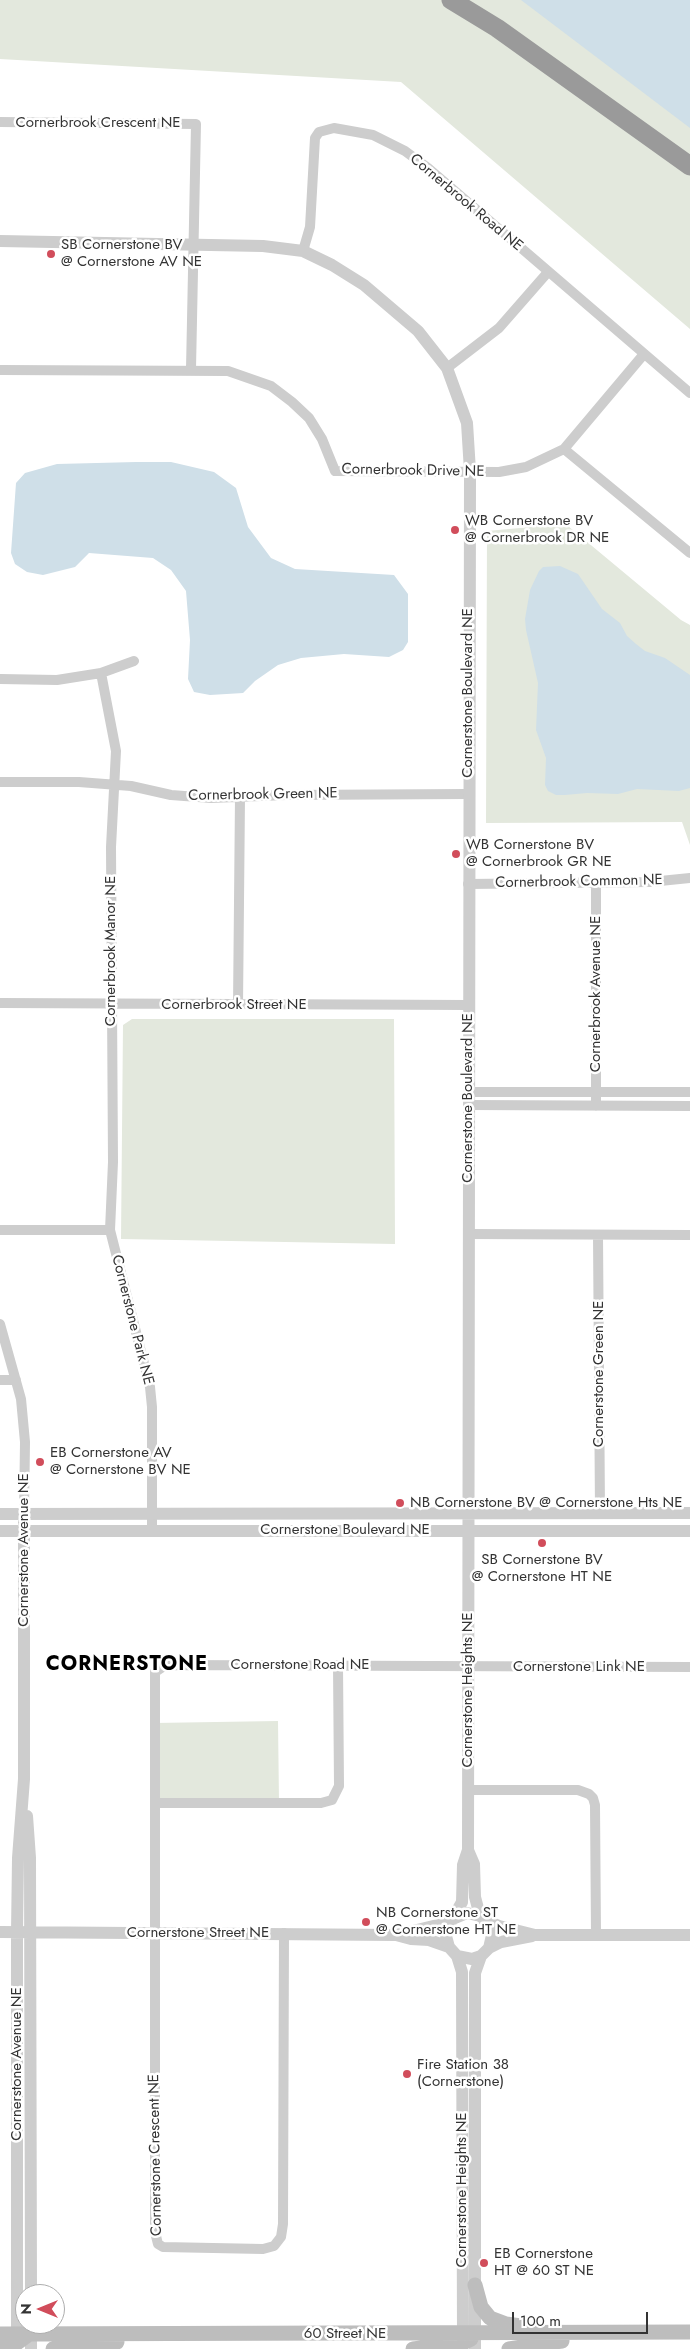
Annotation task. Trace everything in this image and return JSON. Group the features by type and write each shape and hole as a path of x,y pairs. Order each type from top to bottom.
{"highway":[{"path":"452,0 497,28 690,166"}],"main road":[{"path":"475,2285 482,2307 496,2322 569,2333"},
{"path":"65,2325 123,2334"},
{"name":"60 Street NE","path":"0,2334 24,2339 123,2334 193,2334 468,2342 569,2333 690,2332"},
{"path":"509,2349 616,2333"},
{"path":"53,2349 193,2334"},
{"path":"0,2346 24,2339"},
{"path":"413,2349 468,2342"}],"street":[{"name":"Cornerbrook Crescent NE","path":"0,122 196,124 194,244"},
{"name":"Cornerbrook Road NE","path":"302,251 310,227 315,138 319,132 334,128 373,135 405,151 690,393"},
{"name":"Cornerstone Boulevard NE","path":"0,241 263,246 302,251 332,265 364,285 388,304 418,332 447,368 467,424 470,471 468,1513"},
{"path":"191,369 194,244"},
{"path":"447,368 499,328 548,272"},
{"name":"Cornerbrook Drive NE","path":"0,370 191,369 228,371 271,386 309,418 331,457 335,471 499,472 526,467 564,449 644,354"},
{"path":"564,449 690,553"},
{"path":"0,679 58,680 101,673 134,661"},
{"name":"Cornerbrook Manor NE","path":"101,673 116,751 111,847 113,1162 110,1230"},
{"name":"Cornerbrook Green NE","path":"0,782 79,782 132,786 189,797 468,794"},
{"path":"238,1006 240,797"},
{"name":"Cornerbrook Common NE","path":"468,884 662,882 690,878"},
{"name":"Cornerbrook Avenue NE","path":"596,882 596,1106"},
{"name":"Cornerbrook Street NE","path":"0,1003 238,1006 468,1005"},
{"path":"468,1092 690,1092"},
{"path":"468,1105 690,1106"},
{"path":"0,1230 110,1230"},
{"name":"Cornerstone Park NE","path":"110,1230 150,1387 152,1416 152,1530"},
{"path":"468,1234 690,1235"},
{"name":"Cornerstone Green NE","path":"598,1235 600,1513"},
{"name":"Cornerstone Avenue NE","path":"0,1324 21,1399 25,1442 24,1779 18,1858 17,1932 24,2339"},
{"path":"0,1380 16,1380"},
{"name":"Cornerstone Heights NE","path":"468,1513 468,1850 463,1865 462,1902 446,1936 462,1972 468,2342"},
{"name":"Cornerstone Boulevard NE","path":"0,1514 690,1514"},
{"name":"Cornerstone Boulevard NE","path":"0,1531 690,1531"},
{"name":"Cornerstone Road NE","path":"155,1932 154,1685 155,1672 159,1668 171,1665 468,1667"},
{"path":"155,1803 321,1802 332,1800 339,1786 338,1665"},
{"name":"Cornerstone Link NE","path":"468,1667 690,1667"},
{"name":"Cornerstone Avenue NE","path":"24,1779 30,1858 31,2284"},
{"path":"468,1790 578,1790 589,1794 593,1798 595,1805 596,1935"},
{"name":"Cornerstone Heights NE","path":"468,1850 474,1864 475,1897 482,1918 492,1935 475,1973 475,2285 468,2342"},
{"path":"452,1920 467,1913 499,1926 535,1935"},
{"name":"Cornerstone Street NE","path":"396,1935 452,1920"},
{"name":"Cornerstone Street NE","path":"0,1932 396,1935 411,1939 429,1940 453,1952"},
{"name":"Cornerstone Crescent NE","path":"155,1932 155,2239 158,2244 169,2248 254,2249 274,2246 279,2242 282,2230 284,1933"},
{"path":"453,1952 472,1959 501,1942 535,1935 690,1935"}],"shaded area":[{"path":"0,0 690,0 690,329 401,82 0,59"},
{"path":"521,0 690,0 690,128"},
{"path":"171,462 214,472 236,488 248,527 271,558 295,569 394,575 408,594 408,642 403,650 389,657 344,654 301,658 278,665 255,681 243,693 210,695 194,692 188,679 190,640 186,591 171,570 153,558 89,553 75,567 43,575 27,572 15,564 11,553 16,483 25,473 57,464"},
{"path":"556,519 562,521 681,620 690,625 690,845 682,822 486,823 487,531 531,527"},
{"path":"560,566 578,574 602,609 620,623 627,636 636,644 645,651 665,658 690,675 690,788 679,791 637,789 618,794 556,795 548,791 545,785 546,758 536,730 538,683 525,619 530,590 539,571 543,567"},
{"path":"132,1019 394,1019 395,1244 121,1239 123,1025"},
{"path":"278,1721 279,1803 155,1803 154,1723"}],"place":[{"name":"SB Cornerstone BV @ Cornerstone AV NE","path":"51,254"},
{"name":"WB Cornerstone BV @ Cornerbrook DR NE","path":"455,530"},
{"name":"WB Cornerstone BV @ Cornerbrook GR NE","path":"456,854"},
{"name":"EB Cornerstone AV @ Cornerstone BV NE","path":"40,1462"},
{"name":"NB Cornerstone BV @ Cornerstone Hts NE","path":"400,1503"},
{"name":"SB Cornerstone BV @ Cornerstone HT NE","path":"542,1543"},
{"name":"NB Cornerstone ST @ Cornerstone HT NE","path":"366,1922"},
{"name":"Fire Station 38 (Cornerstone)","path":"407,2074"},
{"name":"EB Cornerstone HT @ 60 ST NE","path":"484,2263"}],"district":[{"name":"CORNERSTONE","path":"127,1665"}]}
